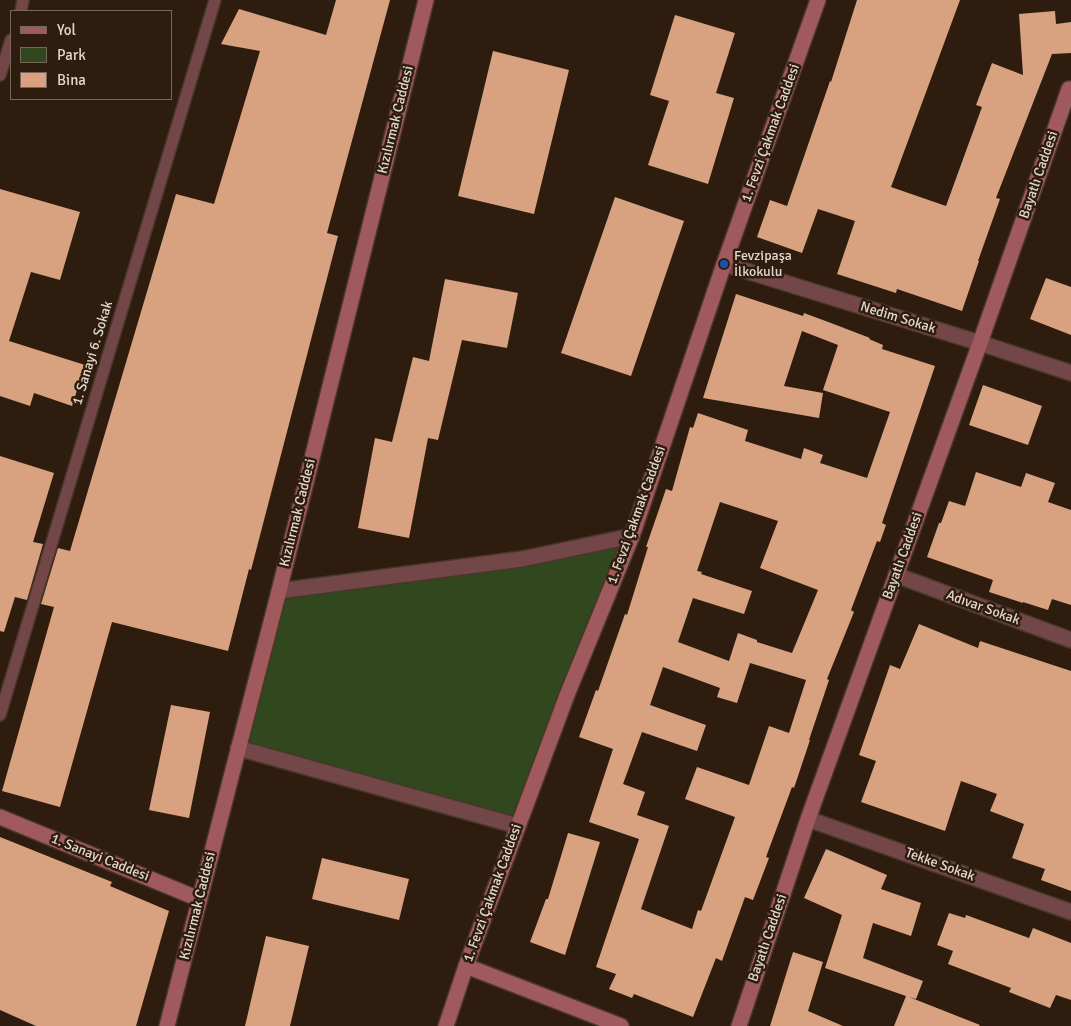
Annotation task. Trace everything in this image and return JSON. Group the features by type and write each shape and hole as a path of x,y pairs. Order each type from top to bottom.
{"street":[{"name":"Kızılırmak Caddesi","path":"167,1026 279,591 426,0"},
{"name":"1. Fevzi Çakmak Caddesi","path":"446,1026 466,966 566,694 632,536 724,264 818,0"},
{"name":"Bayatlı Caddesi","path":"739,1026 808,818 980,343 1069,89 1071,89"},
{"name":"Nedim Sokak","path":"724,264 1071,373"},
{"path":"279,591 522,559 632,536"},
{"name":"Adıvar Sokak","path":"896,575 1071,640"},
{"path":"238,748 518,826"},
{"name":"1. Sanayi Caddesi","path":"0,817 199,899"},
{"name":"Tekke Sokak","path":"808,818 1071,912"},
{"path":"466,966 621,1026"}],"lane":[{"name":"1. Sanayi 6. Sokak","path":"0,715 215,0"},
{"path":"0,75 10,43"}],"green space":[{"path":"632,536 518,826 238,748 279,591"}],"building":[{"path":"336,0 390,0 327,233 338,236 228,651 112,622 60,807 2,791 54,607 41,604 58,548 70,551 176,194 214,204 260,51 221,44 239,9 326,35"},
{"path":"857,0 960,0 891,187 946,206 982,107 976,105 992,63 1023,75 1019,14 1055,11 1056,24 1071,22 1071,53 1052,54 996,198 1000,199 962,311 897,289 896,293 837,274 855,221 818,209 802,253 757,237 770,200 787,206 831,82"},
{"path":"675,15 735,33 716,93 734,98 708,184 648,165 669,101 650,95"},
{"path":"493,51 569,70 534,214 458,196"},
{"path":"0,189 80,212 60,280 31,272 9,341 85,365 72,406 34,393 30,406 0,396"},
{"path":"615,197 684,221 631,376 561,353"},
{"path":"1046,278 1071,287 1071,335 1030,319"},
{"path":"445,279 518,293 507,348 462,340 438,440 428,438 409,538 358,528 375,438 392,442 413,357 429,361"},
{"path":"736,294 803,316 804,313 870,338 883,345 882,349 935,366 882,523 886,525 880,542 877,541 851,610 854,612 827,679 829,680 794,788 792,787 766,857 769,858 753,900 745,897 722,961 716,958 693,1017 634,994 632,998 609,989 616,974 596,967 639,839 589,822 613,749 579,737 596,690 598,691 625,614 627,615 648,547 646,547 666,489 672,491 690,427 693,428 698,413 748,430 745,441 801,459 804,448 823,455 820,463 867,478 890,412 823,390 838,345 802,331 784,386 823,393 819,418 703,398","holes":["720,502 778,521 760,568 818,590 792,653 757,642 757,640 738,633 729,661 678,642 693,598 744,614 752,591 697,571","750,663 806,680 789,733 769,726 749,785 697,767 685,799 735,817 701,911 698,910 692,929 641,909 669,826 637,815 645,792 623,784 642,732 697,751 706,725 650,705 663,667 720,688 717,697 737,703"]},
{"path":"983,385 1042,406 1028,445 969,425"},
{"path":"0,456 54,473 33,542 43,544 27,600 15,597 4,632 0,631"},
{"path":"976,472 1021,487 1026,473 1055,483 1048,502 1071,510 1071,605 1052,599 1048,610 989,592 993,580 927,557 949,501 965,506"},
{"path":"919,624 978,648 980,641 1071,671 1071,891 1041,880 1045,869 1012,858 1024,824 990,811 997,794 961,781 945,831 861,802 876,761 859,755 890,665 900,669"},
{"path":"171,705 210,712 189,818 149,810"},
{"path":"568,833 600,842 565,955 530,942 546,899 548,899"},
{"path":"0,837 112,882 110,886 169,911 136,1026 36,1026 0,1010"},
{"path":"826,849 887,875 881,889 921,903 911,936 873,923 863,958 923,981 916,999 909,997 979,1026 894,1026 906,996 825,968 842,915 804,898"},
{"path":"322,858 409,879 399,920 312,899"},
{"path":"949,913 965,918 966,915 1029,938 1033,928 1071,943 1071,1000 1056,995 1050,1008 1009,992 1011,988 948,964 953,951 937,945"},
{"path":"266,936 309,946 290,1026 245,1026"},
{"path":"793,952 823,962 808,1011 843,1026 770,1026"}],"place":[{"name":"Fevzipaşa İlkokulu","path":"724,264"}]}
